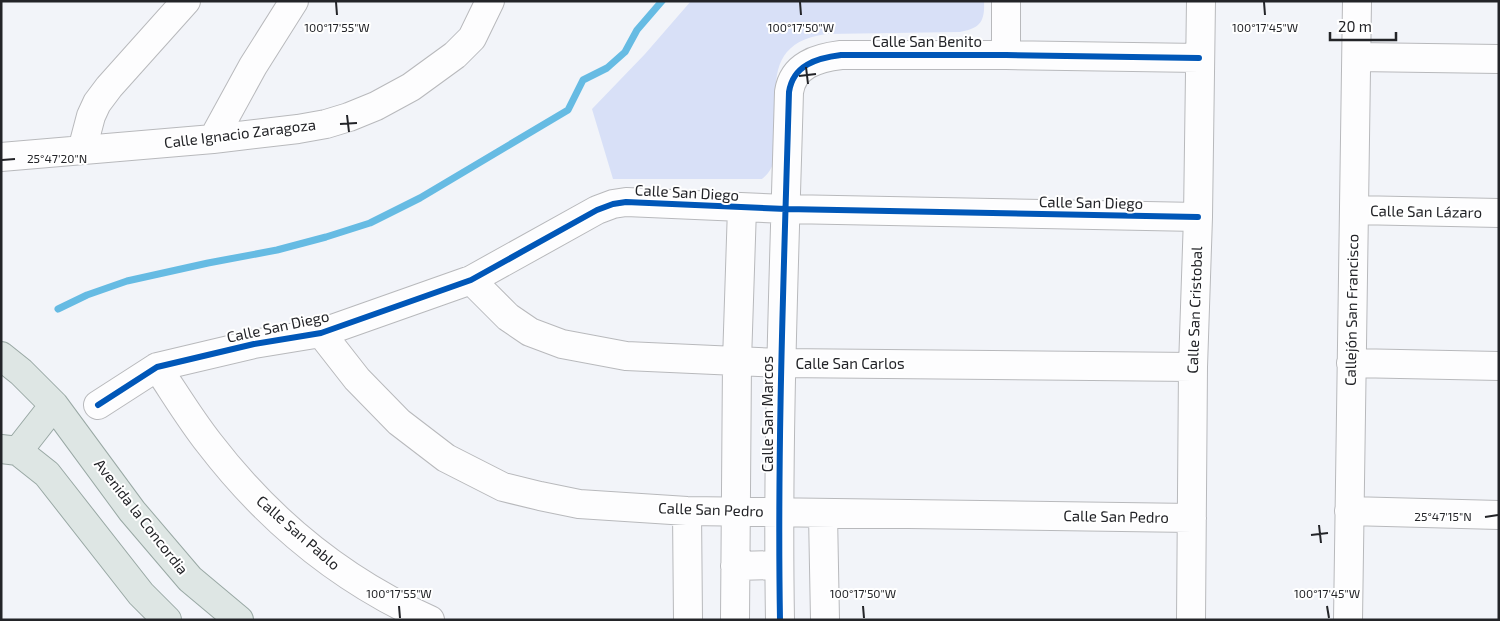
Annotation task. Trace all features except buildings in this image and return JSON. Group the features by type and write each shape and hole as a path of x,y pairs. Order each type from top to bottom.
{"main road":[{"name":"Avenida la Concordia","path":"1,356 21,372 54,405 132,510 190,579 238,620"},
{"path":"54,405 10,450 31,459 47,474 141,594 167,620"}],"street":[{"path":"82,150 91,116 97,104 109,87 186,1"},
{"path":"213,139 253,66 294,1"},
{"name":"Calle Ignacio Zaragoza","path":"1,157 213,139 326,124 376,106 411,87 461,49 472,38 490,1"},
{"path":"1006,1 1006,55"},
{"name":"Calle San Cristobal","path":"1191,620 1193,367 1198,217 1201,1"},
{"name":"Callejón San Francisco","path":"1348,620 1350,362 1357,1"},
{"name":"Calle San Benito","path":"786,209 790,92 794,76 800,69 823,58 841,55 1006,55 1199,58"},
{"path":"1357,57 1499,59"},
{"name":"Calle San Diego","path":"98,405 157,367 254,344 321,333 471,280 597,210 613,204 626,202 742,208 1198,217"},
{"name":"Calle San Marcos","path":"735,620 737,361 742,208"},
{"name":"Calle San Marcos","path":"780,620 781,363 786,209"},
{"name":"Calle San Lázaro","path":"1354,210 1499,213"},
{"name":"Calle San Carlos","path":"471,280 508,317 530,332 562,344 626,356 781,363 1193,367"},
{"name":"Calle San Pedro","path":"321,333 357,379 399,422 446,458 503,487 579,504 687,510 823,514 1192,518"},
{"path":"1350,362 1499,366"},
{"name":"Calle San Pablo","path":"157,367 209,443 262,505 312,549 358,583 430,620"},
{"path":"687,510 688,620"},
{"path":"1349,511 1499,515"},
{"path":"823,514 825,620"},
{"path":"735,566 779,565"}],"shaded area":[{"path":"691,1 984,1 984,8 982,19 977,26 960,32 826,34 804,40 789,50 781,63 776,78 774,161 770,171 762,179 613,179 592,109 645,54"}],"waterway":[{"path":"58,309 87,295 127,281 277,250 326,237 370,223 420,198 568,110 583,80 607,68 625,52 637,30 662,1"}],"cycle path":[{"path":"780,620 779,488 783,290 789,92 795,75 808,64 823,58 841,55 1199,58"},
{"path":"98,405 157,367 254,344 321,333 471,280 597,210 613,204 626,202 786,209 1198,217"}]}
